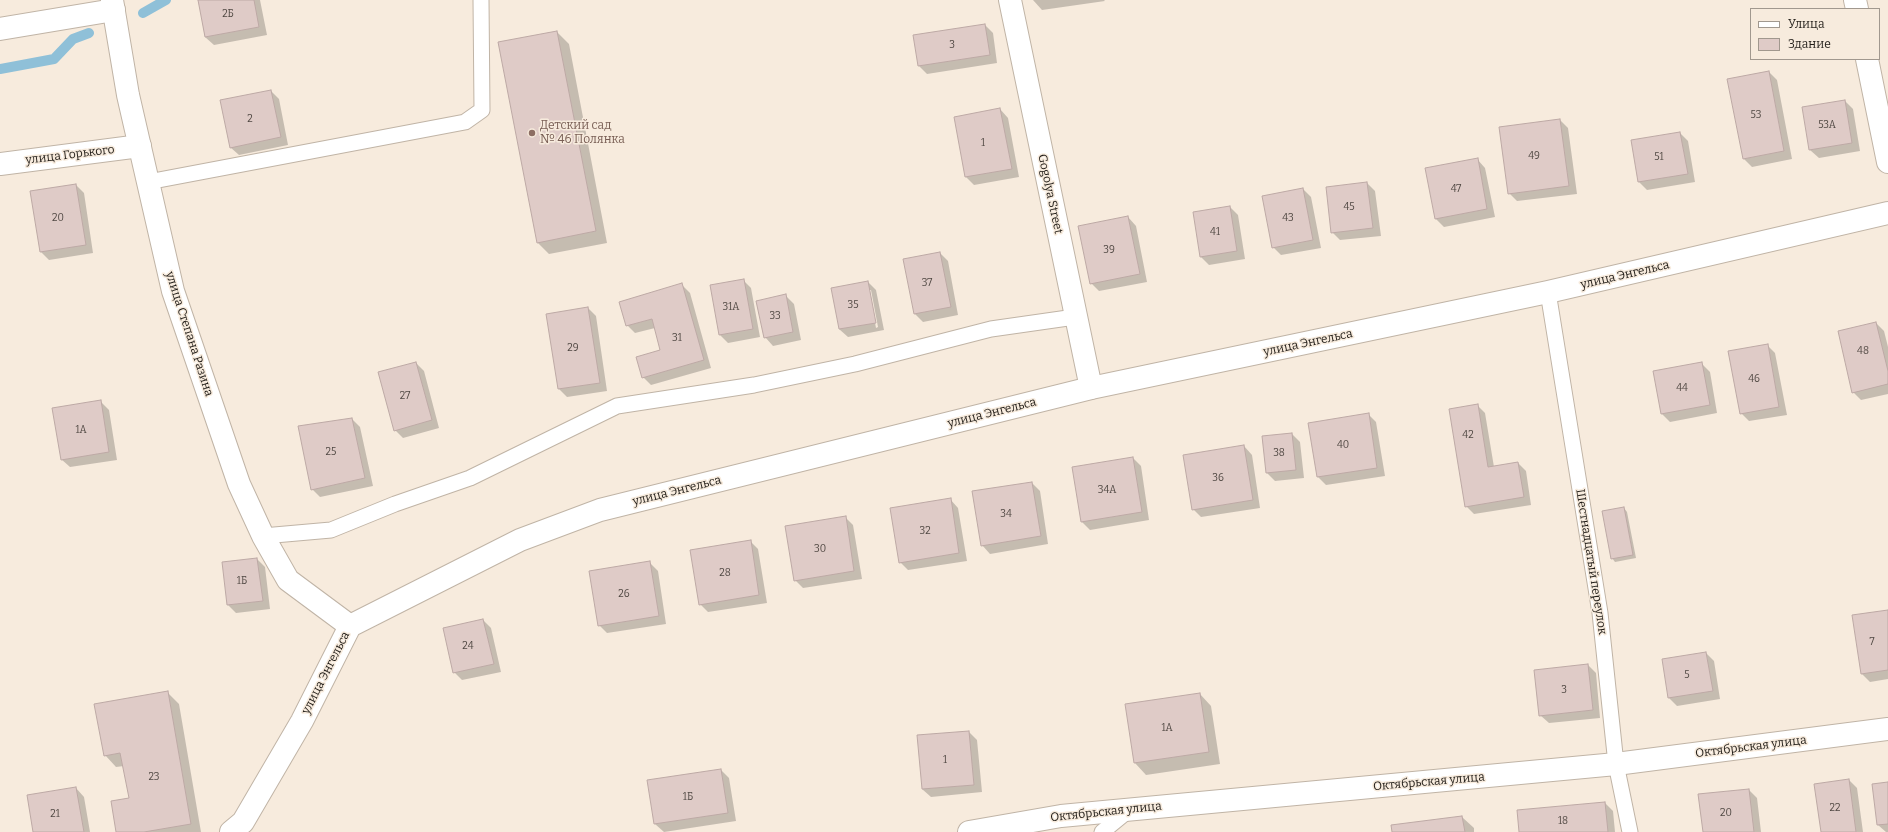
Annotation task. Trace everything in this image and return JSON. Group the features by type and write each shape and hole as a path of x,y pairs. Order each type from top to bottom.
{"street":[{"name":"Gogolya Street","path":"1010,0 1091,388"},
{"name":"улица Степана Разина","path":"113,5 128,95 173,291 239,484 263,536 288,580 350,626"},
{"path":"0,29 113,5"},
{"path":"1867,60 1888,162"},
{"name":"улица Горького","path":"0,164 140,146"},
{"name":"улица Энгельса","path":"231,832 243,822 302,720 350,626 520,540 600,510 1091,388 1548,292 1888,214"},
{"name":"Октябрьская улица","path":"982,831 1061,816 1616,764 1888,729"}],"lane":[{"path":"148,182 465,122 482,110 481,0"},
{"name":"Шестнадцатый переулок","path":"1548,292 1600,612 1616,764 1630,832"},
{"path":"263,536 331,530 395,504 470,478 617,406 762,383 855,364 991,329 1075,317"},
{"path":"1102,832 1130,809"}],"building":[{"path":"198,0 254,0 259,27 205,37"},
{"path":"985,24 990,55 918,66 913,35"},
{"path":"557,31 596,231 537,243 498,42"},
{"path":"1769,71 1784,151 1743,159 1727,79"},
{"path":"271,90 281,137 230,148 220,100"},
{"path":"1845,100 1852,143 1809,150 1802,107"},
{"path":"1000,108 1012,169 965,177 954,117"},
{"path":"1560,119 1569,186 1508,194 1499,127"},
{"path":"1680,132 1688,174 1638,182 1631,140"},
{"path":"1478,158 1487,209 1435,219 1425,168"},
{"path":"1367,182 1373,228 1331,233 1326,187"},
{"path":"76,184 86,245 40,252 30,191"},
{"path":"1303,188 1313,240 1272,248 1262,196"},
{"path":"1230,206 1237,251 1200,257 1193,212"},
{"path":"1128,216 1140,274 1090,284 1078,226"},
{"path":"940,252 951,307 914,314 903,259"},
{"path":"744,279 753,329 719,335 710,285"},
{"path":"868,281 876,323 839,329 831,288"},
{"path":"682,283 704,360 642,378 636,357 660,350 652,319 626,326 619,302"},
{"path":"786,294 793,332 764,338 756,301"},
{"path":"588,307 600,383 558,389 546,314"},
{"path":"1876,322 1888,371 1888,384 1852,393 1838,331"},
{"path":"1768,344 1779,407 1740,414 1728,351"},
{"path":"416,362 432,420 394,431 378,372"},
{"path":"1702,362 1710,405 1661,414 1653,371"},
{"path":"101,400 109,452 61,460 52,408"},
{"path":"1478,404 1488,467 1518,462 1524,497 1465,507 1449,409"},
{"path":"1369,413 1377,468 1317,477 1308,423"},
{"path":"352,418 365,478 311,490 298,426"},
{"path":"1292,433 1296,470 1266,473 1262,436"},
{"path":"1244,445 1253,500 1192,510 1183,455"},
{"path":"1133,457 1142,512 1081,522 1072,467"},
{"path":"1032,482 1041,536 981,546 972,491"},
{"path":"951,498 959,553 899,563 890,508"},
{"path":"1624,507 1633,555 1611,559 1602,511"},
{"path":"846,516 854,571 794,581 785,526"},
{"path":"751,540 759,595 699,605 690,550"},
{"path":"257,558 263,601 227,605 222,562"},
{"path":"650,561 659,616 598,626 589,571"},
{"path":"1888,610 1888,670 1861,674 1852,615"},
{"path":"483,619 494,664 453,673 443,628"},
{"path":"1706,652 1713,691 1668,698 1662,659"},
{"path":"1588,664 1593,710 1539,716 1534,670"},
{"path":"168,691 191,824 144,832 116,832 111,801 129,798 120,753 104,756 94,704"},
{"path":"1200,693 1209,752 1134,763 1125,704"},
{"path":"969,731 974,785 922,789 917,735"},
{"path":"721,769 728,813 654,824 647,780"},
{"path":"1849,779 1856,832 1821,832 1814,784"},
{"path":"1888,782 1888,824 1877,825 1872,784"},
{"path":"76,787 84,832 33,832 27,795"},
{"path":"1749,789 1754,832 1703,832 1698,794"},
{"path":"1605,802 1608,832 1519,832 1517,810"},
{"path":"1462,816 1465,832 1392,832 1391,825"}],"waterway":[{"path":"143,13 166,0"},
{"path":"0,69 54,59 73,39 89,33"}],"place":[{"name":"Детский сад № 46 Полянка","path":"532,133"}]}
